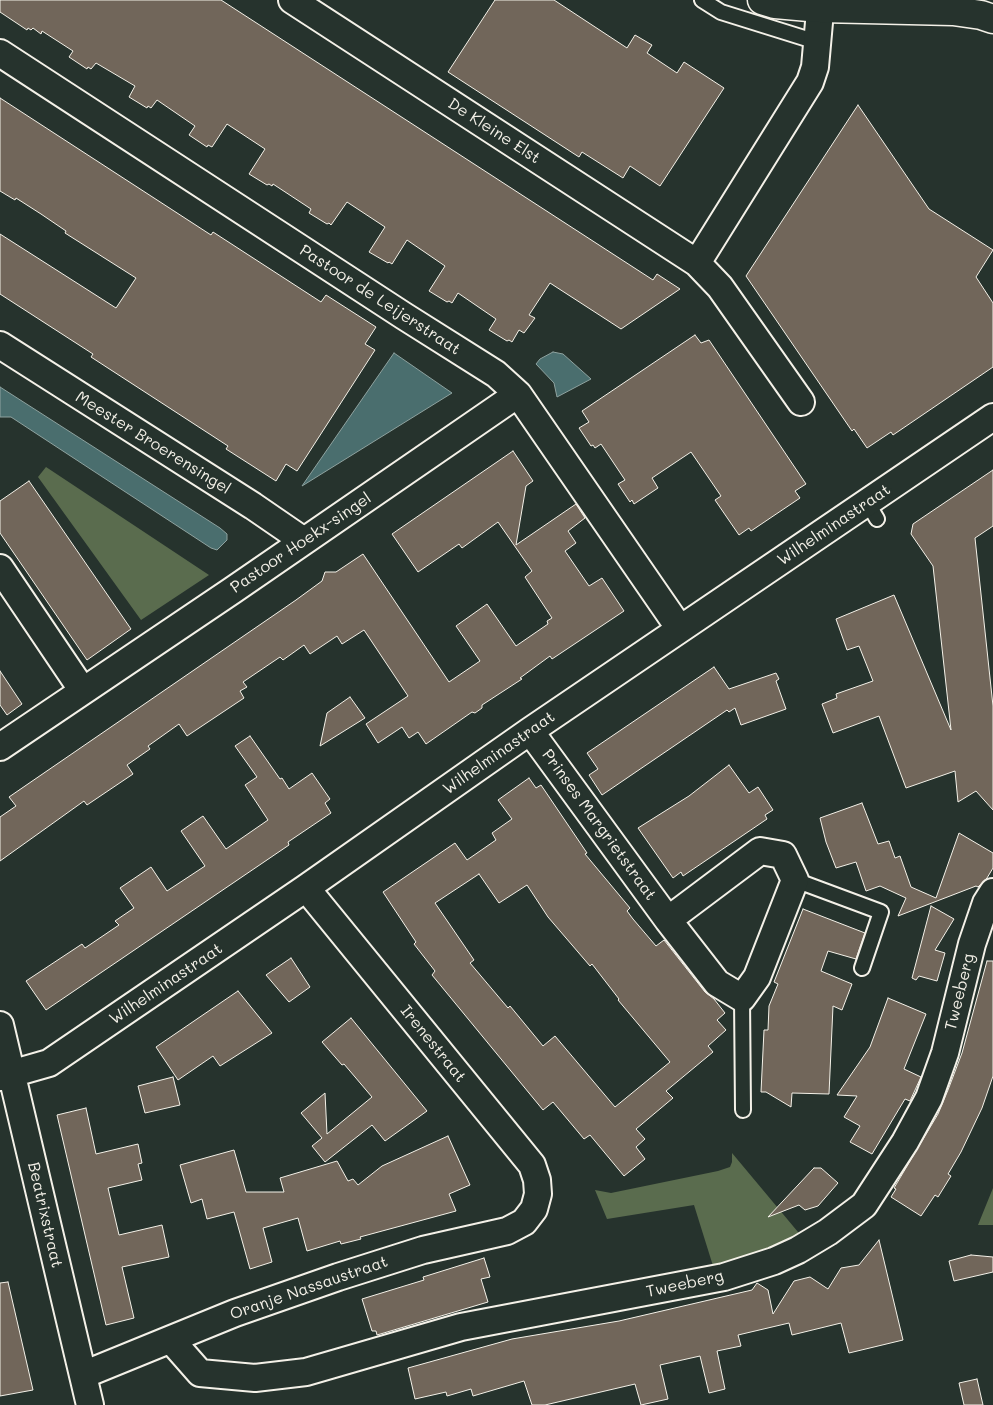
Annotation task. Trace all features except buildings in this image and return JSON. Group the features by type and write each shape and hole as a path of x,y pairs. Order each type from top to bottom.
{"main road":[{"path":"762,0 775,4 820,4 953,11 981,15 993,19"}],"street":[{"name":"De Kleine Elst","path":"292,0 697,263 720,286 801,402"},
{"path":"697,263 810,82 815,67 820,4"},
{"name":"Pastoor de Leijerstraat","path":"0,53 496,374 518,394 680,629"},
{"name":"Meester Broerensingel","path":"0,345 253,506 304,541"},
{"name":"Pastoor Hoekx-singel","path":"0,747 518,394"},
{"name":"Wilhelminastraat","path":"6,1075 49,1063 680,629 872,510 993,417"},
{"path":"0,568 83,691"},
{"name":"Prinses Margrietstraat","path":"530,731 668,920 717,983 742,998"},
{"path":"668,920 760,851 783,855 795,880 757,977 742,998"},
{"name":"Irenestraat","path":"306,888 532,1165 537,1180 538,1194 534,1208"},
{"name":"Tweeberg","path":"171,1340 200,1373 255,1378 306,1372 461,1327 724,1277 774,1262 798,1250 828,1232 864,1205 905,1142 929,1098 945,1053 972,944 986,904 993,892"},
{"name":"Beatrixstraat","path":"0,1025 6,1075 83,1375 83,1403"},
{"name":"Oranje Nassaustraat","path":"83,1375 235,1313 338,1276 423,1250 507,1231 524,1222 534,1208"}],"lane":[{"path":"702,0 722,12 817,42"},
{"path":"795,880 881,912 862,968"},
{"path":"742,998 744,1110"}],"green space":[{"path":"46,467 209,575 141,620 38,477"},
{"path":"732,1153 803,1238 714,1269 694,1205 607,1219 595,1190 611,1193 718,1171 730,1167"},
{"path":"993,1188 993,1225 978,1225"}],"water":[{"path":"553,352 563,354 591,379 557,397 554,383 536,364 540,359"},
{"path":"394,353 452,393 302,486"},
{"path":"0,387 220,528 227,534 227,540 217,550 211,548 11,417 0,417"}]}
